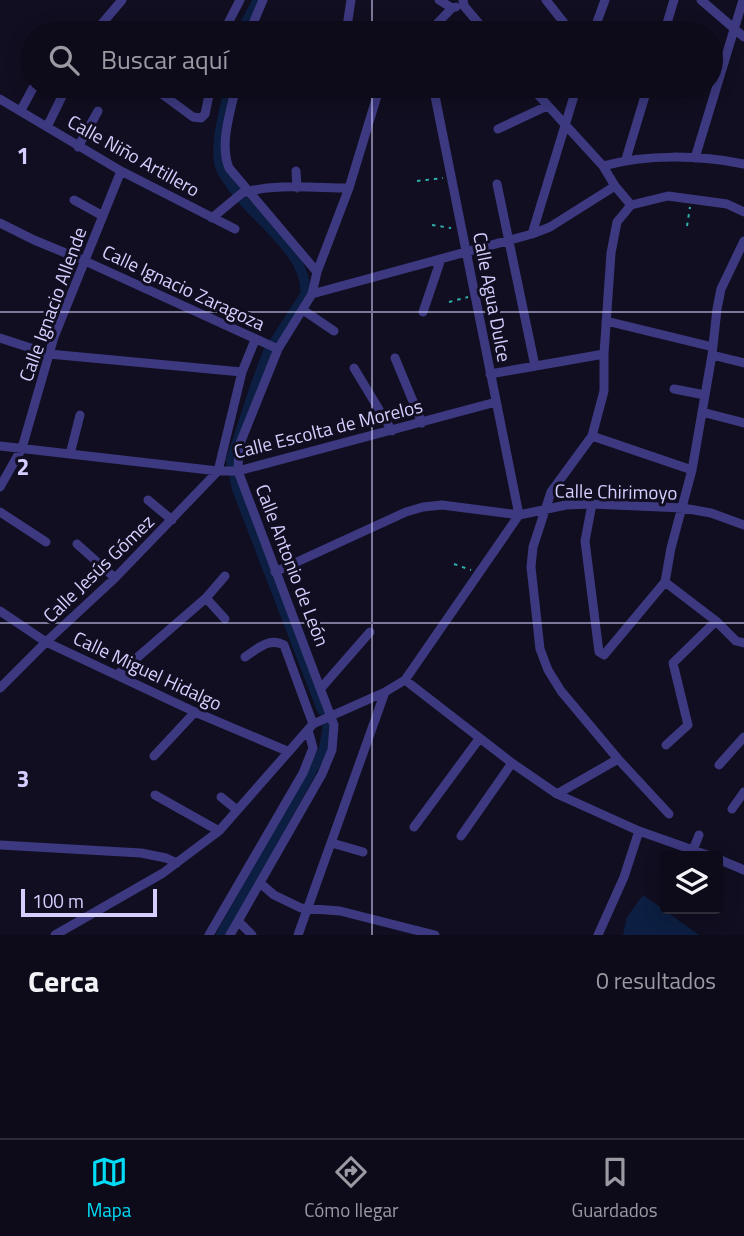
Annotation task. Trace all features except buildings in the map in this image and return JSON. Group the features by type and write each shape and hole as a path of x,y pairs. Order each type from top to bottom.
{"street":[{"path":"104,21 122,0"},
{"path":"229,21 240,0"},
{"path":"254,21 263,0"},
{"path":"348,21 351,0"},
{"path":"439,0 453,8"},
{"path":"546,0 563,21"},
{"path":"597,21 605,0"},
{"path":"668,21 674,0"},
{"path":"701,0 744,37"},
{"path":"723,65 743,0"},
{"path":"440,21 453,8 463,3 477,21"},
{"path":"21,110 28,98"},
{"path":"47,127 61,98"},
{"path":"167,98 193,117 201,118 205,114 208,98"},
{"path":"234,98 226,134 226,160 242,195 317,271"},
{"name":"Calle Antonio de León","path":"319,721 322,687 275,572 228,471 275,348 312,294 317,271 349,188 376,98"},
{"name":"Calle Agua Dulce","path":"435,98 519,515"},
{"path":"540,98 603,166 631,205"},
{"path":"532,234 573,98"},
{"path":"626,159 644,98"},
{"path":"695,158 713,98"},
{"name":"Calle Niño Artillero","path":"0,99 121,172 212,218 242,195"},
{"path":"499,129 547,106"},
{"path":"78,147 98,111"},
{"path":"603,166 626,159 695,158 721,159 744,164"},
{"path":"296,171 297,188"},
{"name":"Calle Ignacio Allende","path":"0,486 22,448 49,354 121,172"},
{"path":"497,184 535,366"},
{"path":"312,294 532,234 550,227 615,186"},
{"path":"242,195 297,188 349,188"},
{"path":"669,814 618,759 561,691 548,670 540,649 531,567 533,547 551,492 592,436 604,391 611,253 617,222 631,205 668,196 727,204 744,212"},
{"path":"74,200 103,216"},
{"path":"212,218 235,229"},
{"name":"Calle Ignacio Zaragoza","path":"0,223 275,348"},
{"path":"592,504 585,541 598,652 601,655 607,653 665,582 671,548 692,470 722,289 744,241"},
{"path":"423,312 441,259"},
{"path":"303,310 334,331"},
{"path":"606,321 713,351 744,363"},
{"path":"0,338 49,354 242,372"},
{"path":"228,471 242,372 257,340"},
{"path":"490,373 604,354"},
{"path":"395,358 422,423"},
{"path":"354,368 392,431"},
{"path":"674,388 705,395"},
{"name":"Calle Escolta de Morelos","path":"0,446 228,471 392,431 496,402"},
{"path":"702,412 744,423"},
{"path":"71,454 80,415"},
{"path":"592,436 692,470"},
{"name":"Calle Jesús Gómez","path":"0,688 116,578 172,520 228,471"},
{"path":"148,500 172,520"},
{"name":"Calle Chirimoyo","path":"519,515 545,508 592,504 711,513 744,526"},
{"path":"55,935 177,863 219,831 287,751 319,721 385,692 405,680 519,515 442,505 423,507 406,512 275,572"},
{"path":"0,512 46,542"},
{"path":"77,544 116,578"},
{"path":"117,675 206,598 225,576"},
{"path":"665,582 716,621 736,641 744,643"},
{"path":"206,598 225,619"},
{"name":"Calle Miguel Hidalgo","path":"0,611 46,642 195,712 287,751"},
{"path":"666,745 688,725 673,663 716,621"},
{"path":"322,687 370,632"},
{"path":"209,935 303,774 319,721 284,645 267,642 244,657"},
{"path":"405,680 512,763 557,794 639,831 693,850 699,835"},
{"path":"298,935 385,692"},
{"path":"154,756 195,712"},
{"path":"230,935 332,750 334,725 319,721"},
{"path":"719,765 744,737"},
{"path":"414,827 479,738"},
{"path":"557,794 618,759"},
{"path":"461,836 512,763"},
{"path":"732,809 744,792"},
{"path":"155,795 219,831"},
{"path":"221,797 237,810"},
{"path":"598,935 624,877 639,831"},
{"path":"332,843 363,852"},
{"path":"0,845 141,853 177,863"},
{"path":"723,861 744,870"},
{"path":"260,883 274,895 302,908 340,911 435,935"},
{"path":"239,922 251,935"}],"path":[{"path":"417,181 451,177"},
{"path":"687,226 691,199"},
{"path":"432,225 462,230"},
{"path":"449,302 475,295"},
{"path":"454,564 479,573"}],"water":[{"path":"643,895 660,907 660,914 670,914 699,935 623,935 627,917"}],"waterway":[{"path":"247,21 258,0"},
{"path":"227,98 219,137 220,167 241,198 290,251 299,265 305,295 268,352 231,460 237,489 322,710"},
{"path":"221,935 324,749 328,724"}]}
